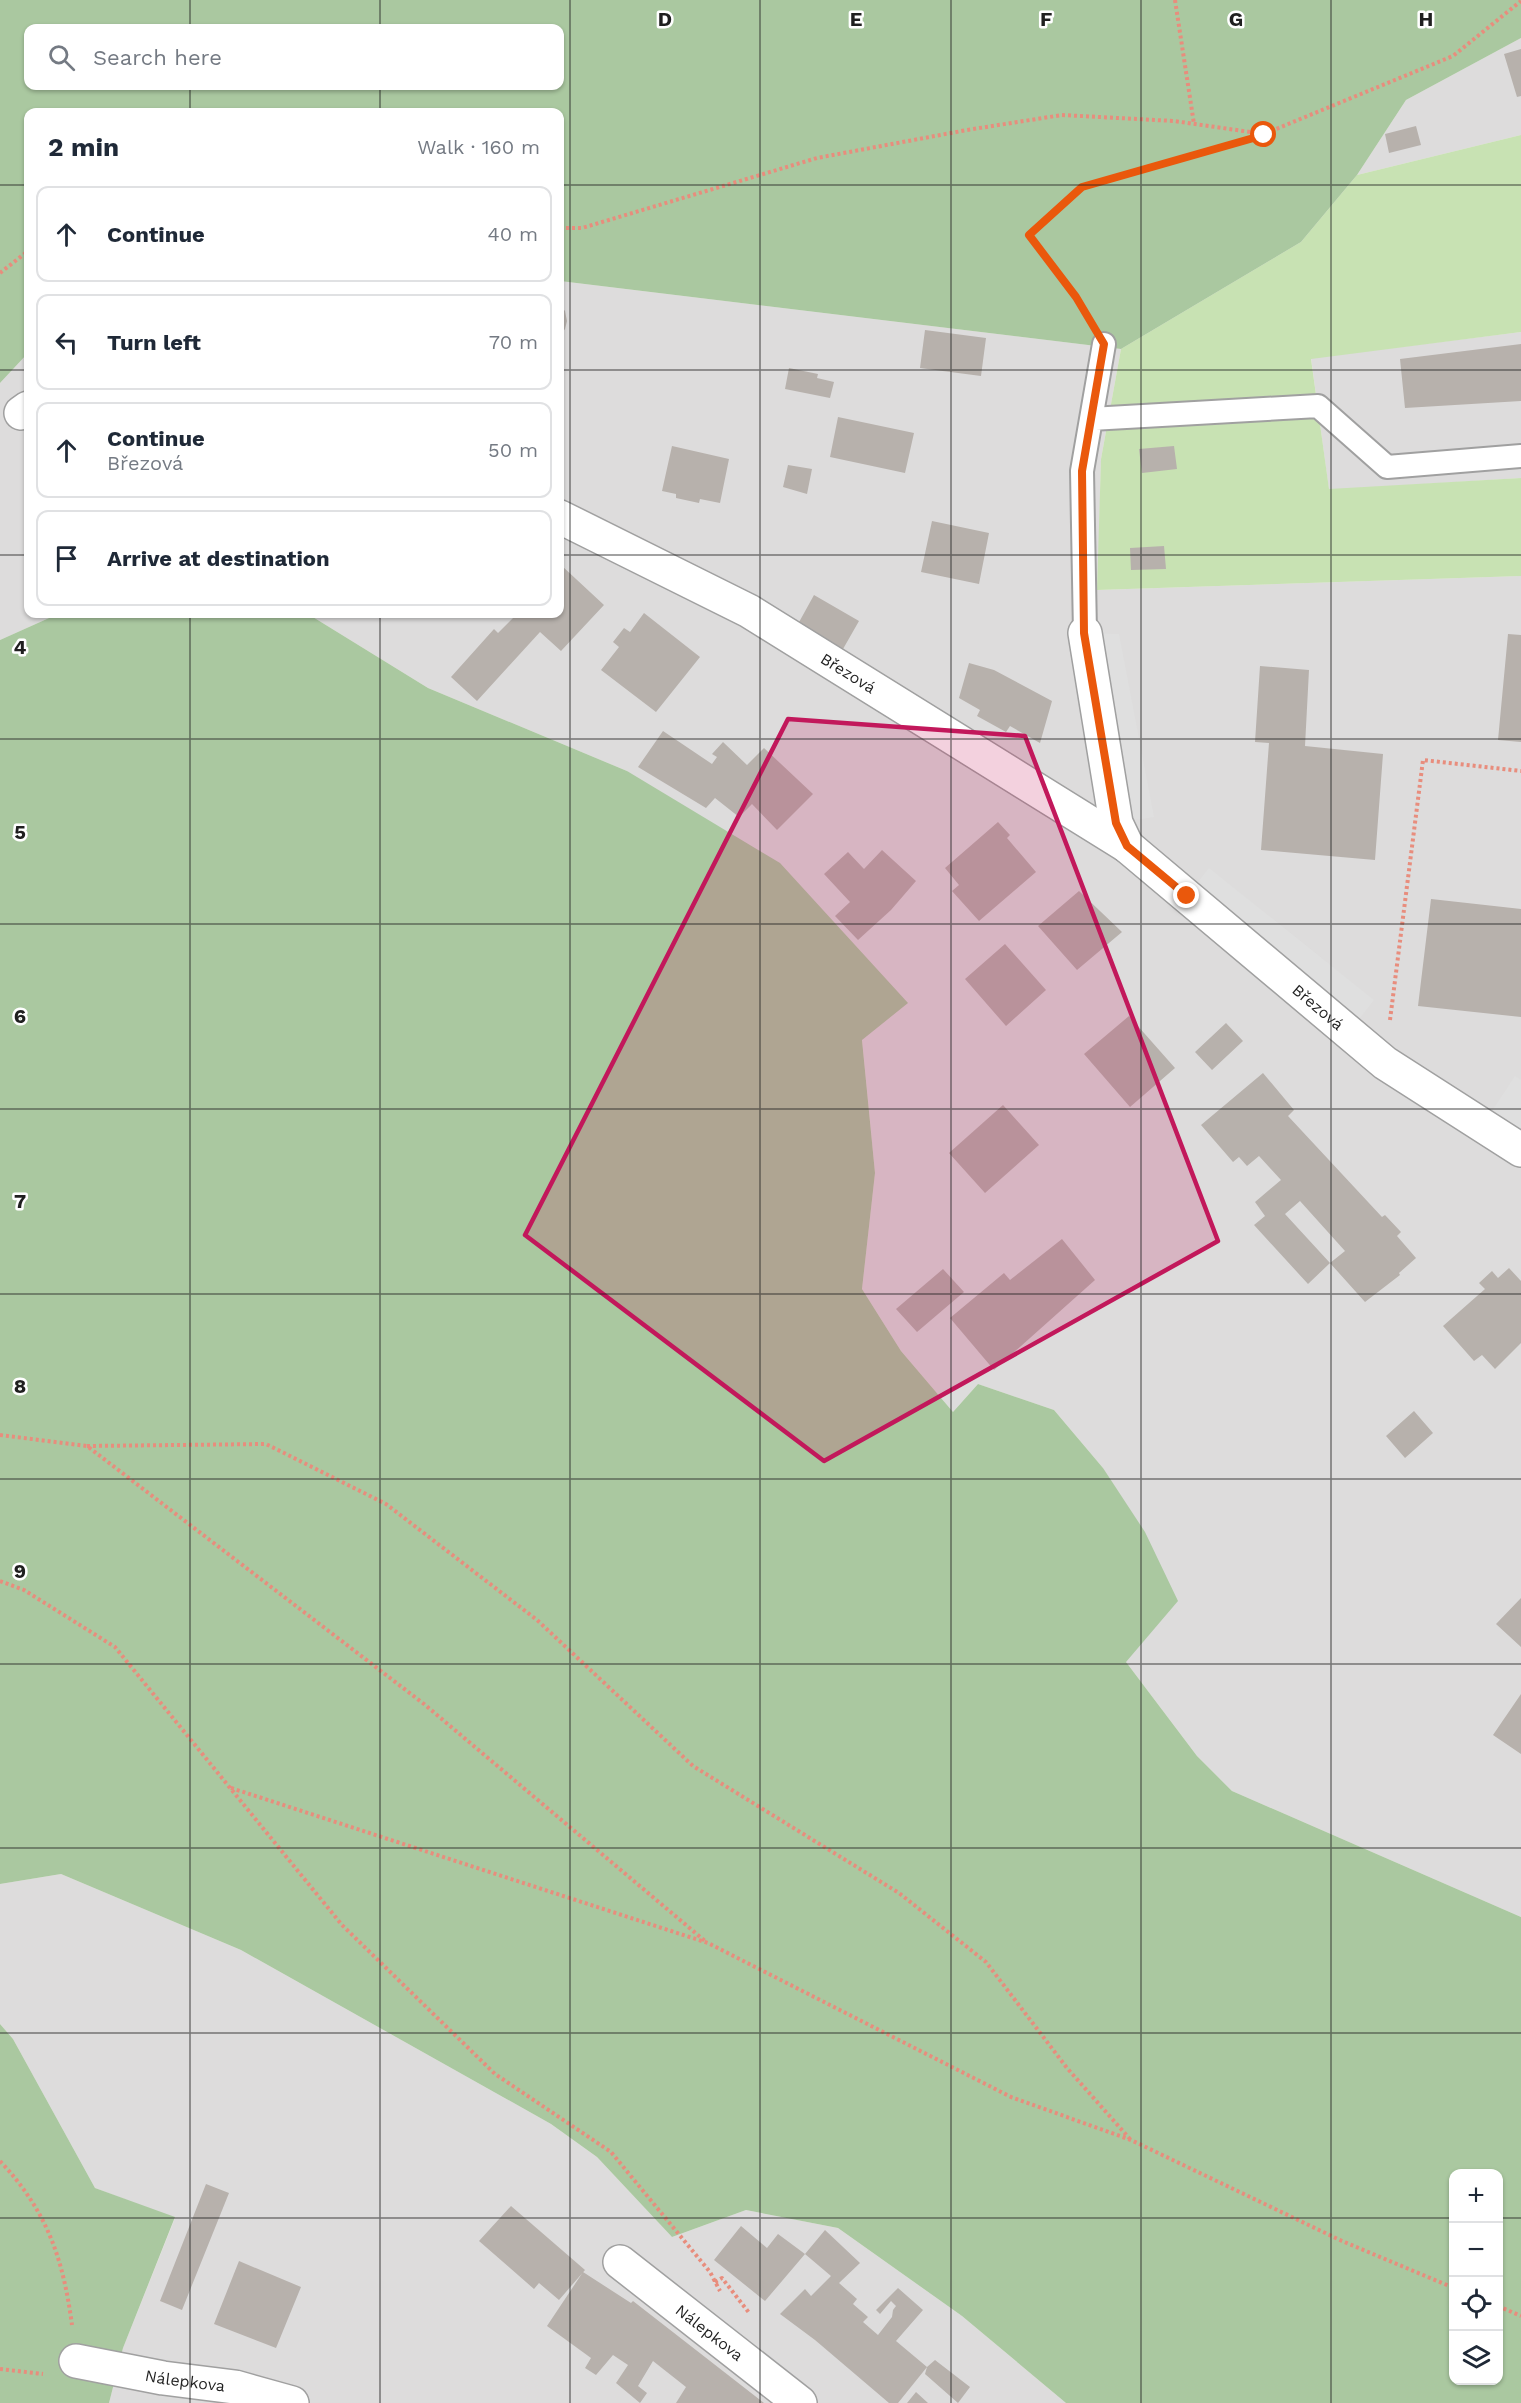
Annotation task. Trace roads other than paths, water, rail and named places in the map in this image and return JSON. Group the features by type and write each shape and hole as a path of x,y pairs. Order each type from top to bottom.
{"street":[{"name":"Březová","path":"564,519 749,612 1127,846 1385,1063 1521,1150"},
{"name":"Březová","path":"1084,633 1116,823 1127,846"},
{"name":"Nálepkova","path":"620,2262 800,2403"},
{"name":"Nálepkova","path":"76,2361 164,2378 235,2387 292,2403"}],"lane":[{"path":"1084,633 1082,471 1104,344"},
{"path":"1091,419 1318,406 1387,467 1521,456"}]}
